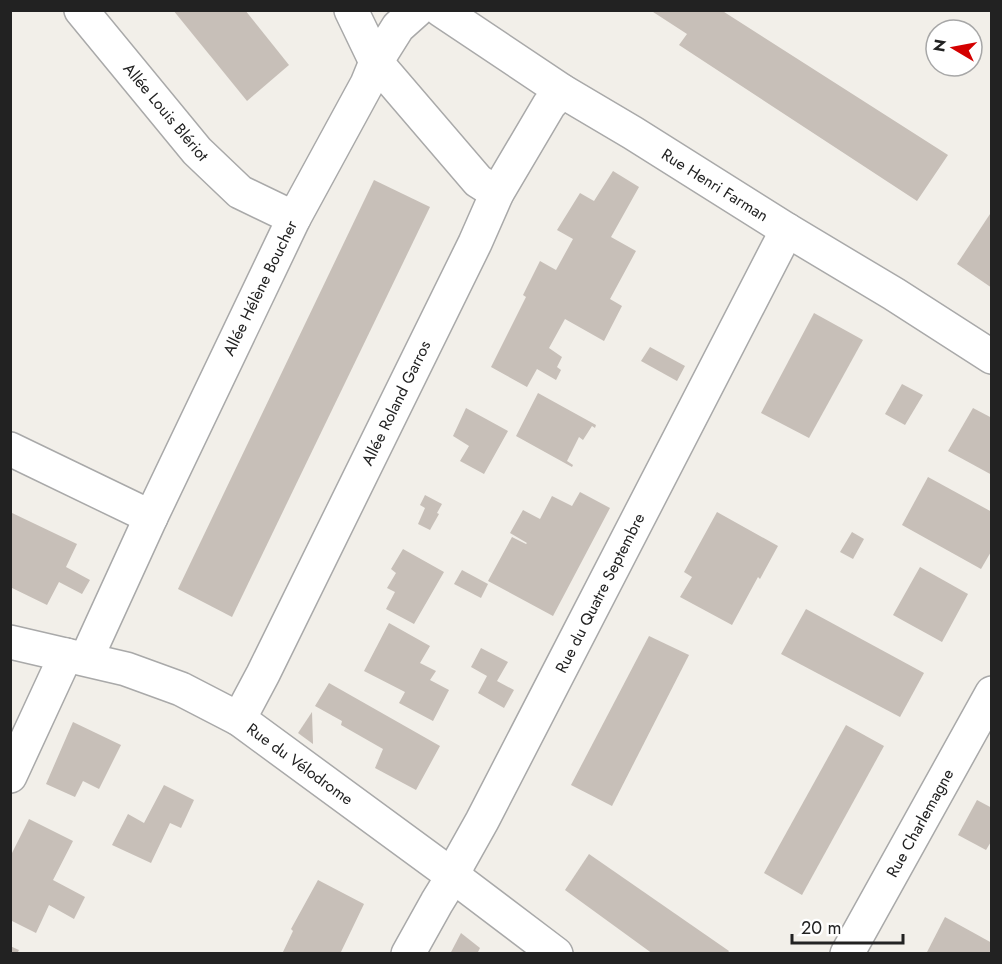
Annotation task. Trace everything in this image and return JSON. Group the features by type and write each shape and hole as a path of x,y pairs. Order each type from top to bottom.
{"street":[{"name":"Allée Louis Blériot","path":"81,10 197,151 240,192 294,218"},
{"path":"351,10 376,62 478,181 497,193"},
{"path":"376,62 398,27 417,10"},
{"name":"Rue Henri Farman","path":"441,10 562,91 894,294 992,357"},
{"name":"Allée Hélène Boucher","path":"10,776 151,517 294,218 367,84 376,62"},
{"name":"Allée Roland Garros","path":"239,719 497,193 549,105 562,91"},
{"name":"Rue du Quatre Septembre","path":"408,954 482,821 787,230"},
{"path":"10,449 151,517"},
{"name":"Rue du Vélodrome","path":"10,642 126,669 181,689 239,719 556,954"},
{"name":"Rue Charlemagne","path":"847,954 992,693"}],"building":[{"path":"173,10 245,10 289,65 247,101"},
{"path":"650,10 721,10 948,155 917,201 679,45 687,34"},
{"path":"613,171 639,187 611,237 636,251 610,299 622,306 604,341 565,319 549,348 562,357 557,367 561,370 556,380 537,369 527,387 491,367 526,297 523,295 540,261 556,270 573,239 557,230 580,193 594,201"},
{"path":"374,180 430,207 232,617 178,589"},
{"path":"992,211 992,288 957,264"},
{"path":"814,313 863,340 809,438 761,413"},
{"path":"650,347 685,366 677,381 641,361"},
{"path":"902,384 923,395 905,425 885,414"},
{"path":"538,393 596,425 595,428 592,426 583,440 579,437 567,461 573,465 572,467 516,436"},
{"path":"466,408 508,431 484,474 460,461 469,446 453,436"},
{"path":"973,408 992,418 992,475 948,451"},
{"path":"928,477 992,512 992,550 981,569 902,525"},
{"path":"580,492 610,508 553,616 488,581 512,537 527,543 510,533 523,510 540,519 552,496 572,506"},
{"path":"425,495 442,504 430,530 418,524 425,508 420,505"},
{"path":"10,512 77,544 66,567 90,580 82,594 59,582 47,605 10,587"},
{"path":"717,512 778,546 732,625 680,597 692,577 684,572"},
{"path":"852,532 864,539 853,559 840,552"},
{"path":"403,549 444,572 414,624 386,609 395,592 387,588 396,573 391,569"},
{"path":"920,567 968,594 942,642 893,615"},
{"path":"462,570 488,584 481,598 454,584"},
{"path":"806,609 924,673 900,717 781,654"},
{"path":"389,623 430,646 420,663 436,671 430,680 449,690 433,721 399,703 405,692 364,671"},
{"path":"649,636 689,655 612,806 571,785"},
{"path":"481,648 508,662 497,681 514,690 504,708 478,693 487,676 471,667"},
{"path":"329,683 440,746 416,790 375,768 383,749 341,725 342,721 315,706"},
{"path":"312,712 313,744 298,733"},
{"path":"73,722 121,745 99,789 83,781 75,797 46,784"},
{"path":"846,725 884,746 802,895 764,873"},
{"path":"164,785 194,800 181,828 170,823 151,863 112,845 128,814 144,823"},
{"path":"977,800 992,808 992,840 986,850 958,835"},
{"path":"29,819 73,841 53,880 85,897 74,919 49,905 36,933 10,920 10,857"},
{"path":"589,854 729,951 727,954 653,954 565,890"},
{"path":"318,880 364,904 340,954 282,954 293,931 291,929"},
{"path":"945,917 992,943 992,954 926,954"},
{"path":"461,933 480,948 477,954 450,954"},
{"path":"10,946 19,950 17,954 10,954"}]}
